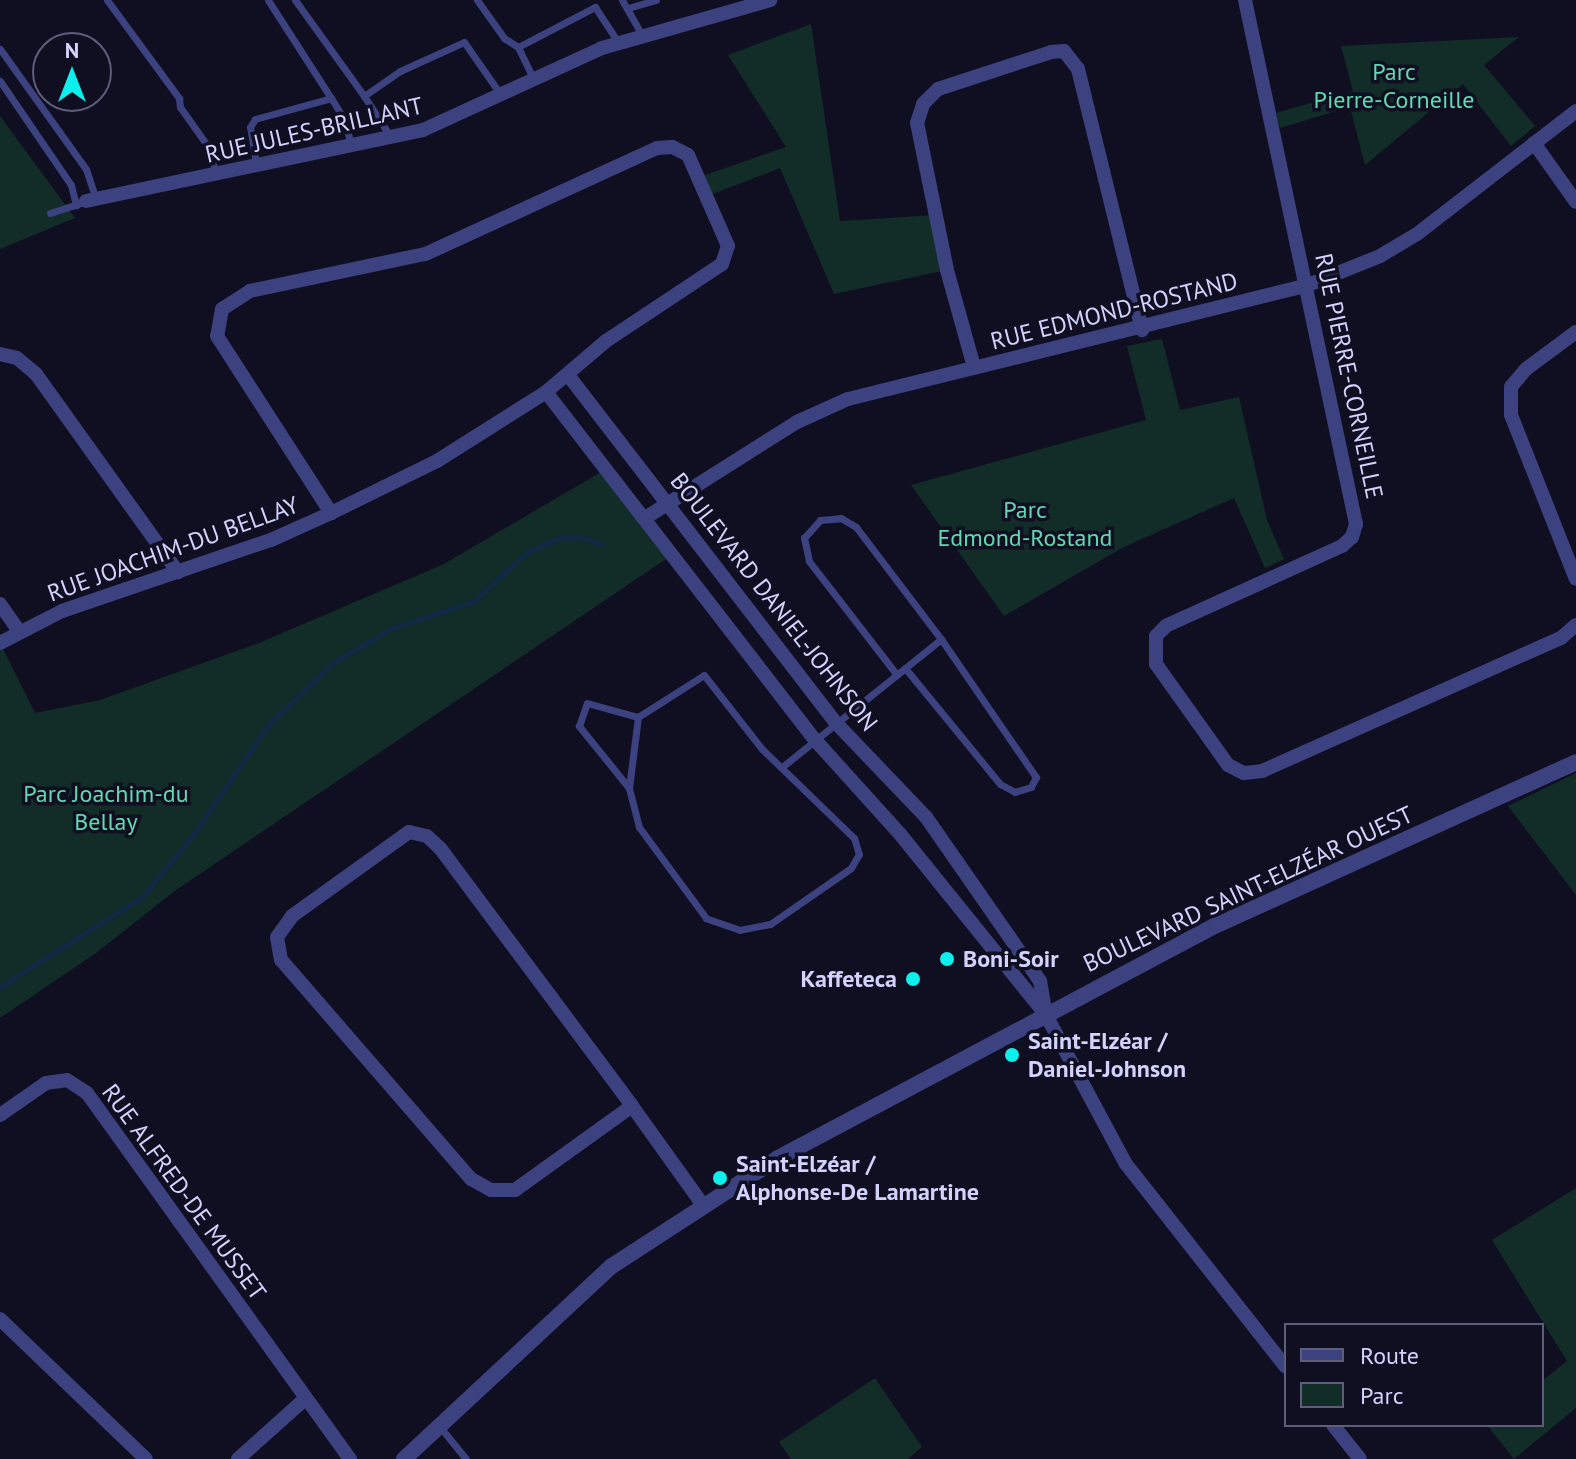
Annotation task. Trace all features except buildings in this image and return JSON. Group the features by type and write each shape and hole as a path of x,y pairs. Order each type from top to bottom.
{"street":[{"name":"RUE JULES-BRILLANT","path":"86,202 391,139 439,124 618,42 770,0"},
{"name":"RUE PIERRE-CORNEILLE","path":"1245,0 1355,512 1352,537 1166,626 1152,650 1156,664 1228,765 1244,773 1262,771 1561,638 1576,625"},
{"path":"974,367 944,257 917,123 923,104 938,89 1051,52 1064,51 1078,69 1142,330"},
{"name":"RUE EDMOND-ROSTAND","path":"645,518 797,422 848,399 1142,330 1308,285 1380,256 1417,234 1576,111"},
{"path":"1534,143 1576,202"},
{"name":"RUE JOACHIM-DU BELLAY","path":"0,643 19,631 331,513 437,461 546,392 606,341 722,264 728,246 688,155 672,147 657,148 425,254 250,291 222,309 217,336 331,513"},
{"path":"1576,332 1526,369 1511,387 1511,415 1576,579"},
{"path":"0,354 17,358 36,374 178,572"},
{"name":"BOULEVARD DANIEL-JOHNSON","path":"568,375 837,724 926,817 1040,981 1046,1015"},
{"name":"BOULEVARD DANIEL-JOHNSON","path":"546,392 816,741 900,834 1046,1015 1126,1164 1284,1364"},
{"path":"0,604 19,631"},
{"name":"BOULEVARD SAINT-ELZÉAR OUEST","path":"404,1459 606,1271 703,1205 811,1140 1217,925 1576,762"},
{"path":"632,1106 515,1190 491,1190 471,1179 279,959 277,937 292,916 409,832 427,836 632,1106 703,1205"},
{"name":"RUE ALFRED-DE MUSSET","path":"0,1115 46,1083 67,1080 87,1093 350,1459"},
{"path":"0,1319 146,1459"},
{"path":"238,1459 306,1398"},
{"path":"1335,1427 1360,1459"}],"lane":[{"path":"107,0 179,98 180,107 209,148 216,174"},
{"path":"268,0 331,98 352,147"},
{"path":"295,0 391,139"},
{"path":"477,0 504,38 518,47 534,80"},
{"path":"622,0 642,35"},
{"path":"628,8 656,0"},
{"path":"518,47 595,7 618,42"},
{"path":"364,96 400,71 464,42 501,95"},
{"path":"0,49 86,169 86,202"},
{"path":"0,81 86,202"},
{"path":"257,166 250,127 255,119 331,98"},
{"path":"50,213 86,202"},
{"path":"897,675 809,561 804,538 820,520 841,518 856,527 941,639 1036,777 1031,787 1015,792 1000,784 905,668"},
{"path":"782,767 941,639"},
{"path":"629,788 579,726 587,703 638,717 704,675 782,767 854,838 859,854 851,868 770,924 740,930 706,918 639,827 629,788 638,717"},
{"path":"439,1425 466,1459"}],"green space":[{"path":"811,24 840,221 936,215 947,270 834,294 780,168 707,196 699,177 786,147 728,55"},
{"name":"Parc Pierre-Corneille","path":"1519,37 1484,65 1535,126 1511,146 1463,84 1365,165 1350,107 1280,128 1276,113 1353,91 1341,46"},
{"path":"0,116 75,218 0,249"},
{"name":"Parc Edmond-Rostand","path":"1162,339 1180,410 1239,397 1267,520 1284,559 1265,568 1234,498 1124,547 1004,616 911,485 1146,420 1127,346"},
{"name":"Parc Joachim-du Bellay","path":"606,469 672,555 176,890 96,953 0,1018 0,643 35,713 100,700 259,643 444,564"},
{"path":"1576,773 1576,895 1508,806"},
{"path":"1576,1188 1576,1408 1514,1459 1489,1427 1544,1427 1544,1379 1567,1361 1492,1240"},
{"path":"875,1378 922,1447 908,1459 791,1459 779,1442"}],"waterway":[{"path":"0,987 142,897 193,835 269,724 334,662 392,628 474,601 526,553 558,538 581,537 601,544"}],"place":[{"name":"Boni-Soir","path":"947,959"},
{"name":"Kaffeteca","path":"913,979"},
{"name":"Saint-Elzéar / Daniel-Johnson","path":"1012,1055"},
{"name":"Saint-Elzéar / Alphonse-De Lamartine","path":"720,1178"}]}
